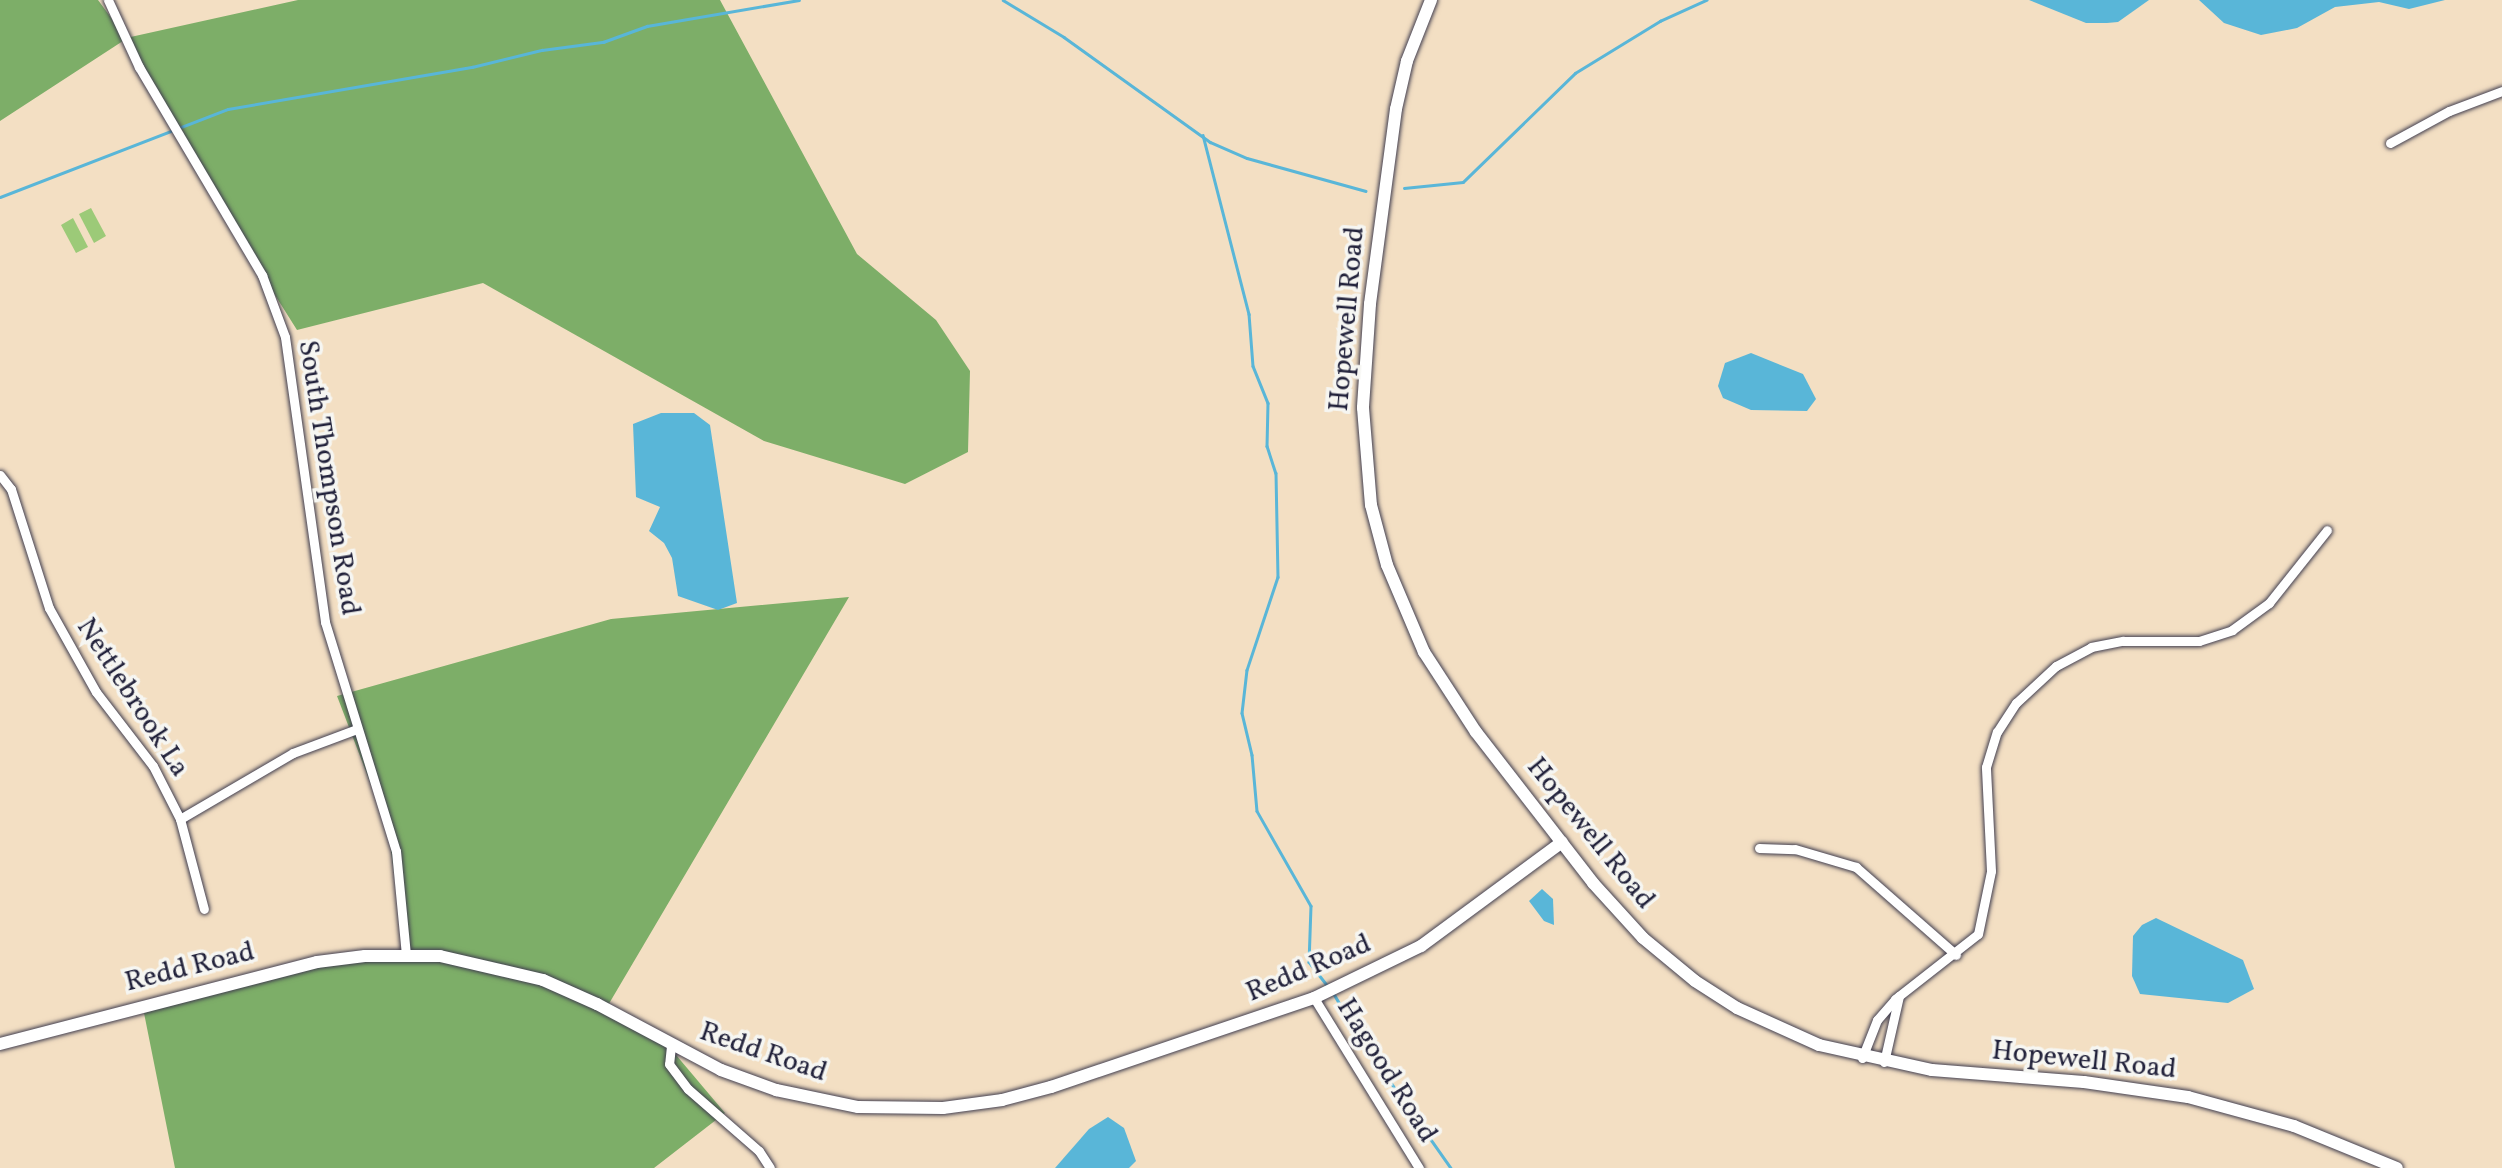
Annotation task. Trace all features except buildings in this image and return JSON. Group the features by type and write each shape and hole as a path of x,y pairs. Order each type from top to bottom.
{"street":[{"name":"South Thompson Road","path":"108,0 139,67 262,275 285,337 325,622 396,850 406,954"},
{"name":"Hopewell Road","path":"1431,0 1407,61 1396,109 1370,304 1363,408 1371,505 1391,576 1424,652 1476,732 1562,842 1643,938 1695,981 1773,1027 1884,1063 2106,1084 2188,1097 2294,1126 2397,1168"},
{"path":"2390,143 2449,111 2502,91"},
{"name":"Nettlebrook La","path":"0,475 11,489 49,608 96,692 153,766 180,818 204,909"},
{"path":"1862,1058 1877,1020 1899,996 1973,941 1982,924 1991,871 1986,767 1997,732 2016,703 2056,666 2091,647 2123,641 2199,641 2232,630 2269,603 2328,530"},
{"path":"180,818 293,753 357,729"},
{"name":"Redd Road","path":"0,1044 285,969 406,954 473,961 543,980 597,1003 671,1046 721,1070 818,1100 883,1109 943,1108 1002,1100 1051,1087 1314,998 1421,946 1562,842"},
{"path":"1759,848 1795,849 1856,867 1956,955"},
{"path":"1884,1063 1899,996"},
{"name":"Hagood Road","path":"1314,998 1419,1168"},
{"path":"671,1046 669,1064 688,1089 759,1151 771,1168"}],"green space":[{"path":"0,0 98,0 126,38 298,0 720,0 857,254 936,320 970,371 968,452 905,484 764,441 483,283 297,330 217,203 126,39 0,121"},
{"path":"91,208 106,236 94,243 79,214"},
{"path":"73,218 88,247 76,253 61,225"},
{"path":"849,597 607,1007 671,1049 725,1113 654,1168 175,1168 144,1013 258,973 405,956 388,829 337,696 611,619"}],"water":[{"path":"2029,0 2149,0 2118,22 2086,23"},
{"path":"2199,0 2445,0 2409,9 2379,2 2335,7 2297,28 2261,35 2224,23"},
{"path":"1751,353 1803,374 1816,399 1807,411 1751,410 1723,398 1718,386 1725,363"},
{"path":"661,413 694,413 710,425 737,603 718,610 678,596 672,558 664,543 649,531 660,507 636,497 633,424"},
{"path":"1542,889 1553,899 1554,925 1544,921 1529,901"},
{"path":"2156,918 2243,960 2254,989 2228,1003 2140,994 2132,976 2133,936 2142,925"},
{"path":"1108,1117 1124,1128 1136,1161 1129,1168 1055,1168 1089,1129"}],"waterway":[{"path":"0,197 228,109 472,67 542,50 603,42 647,26 799,0"},
{"path":"1003,0 1064,37 1210,142 1247,158 1366,191"},
{"path":"1404,188 1463,182 1575,73 1660,21 1706,0"},
{"path":"1203,135 1249,314 1253,366 1268,403 1267,446 1276,473 1278,577 1247,670 1242,713 1252,755 1257,811 1311,906 1309,962 1328,986"},
{"path":"1334,994 1361,1040 1451,1168"}]}
